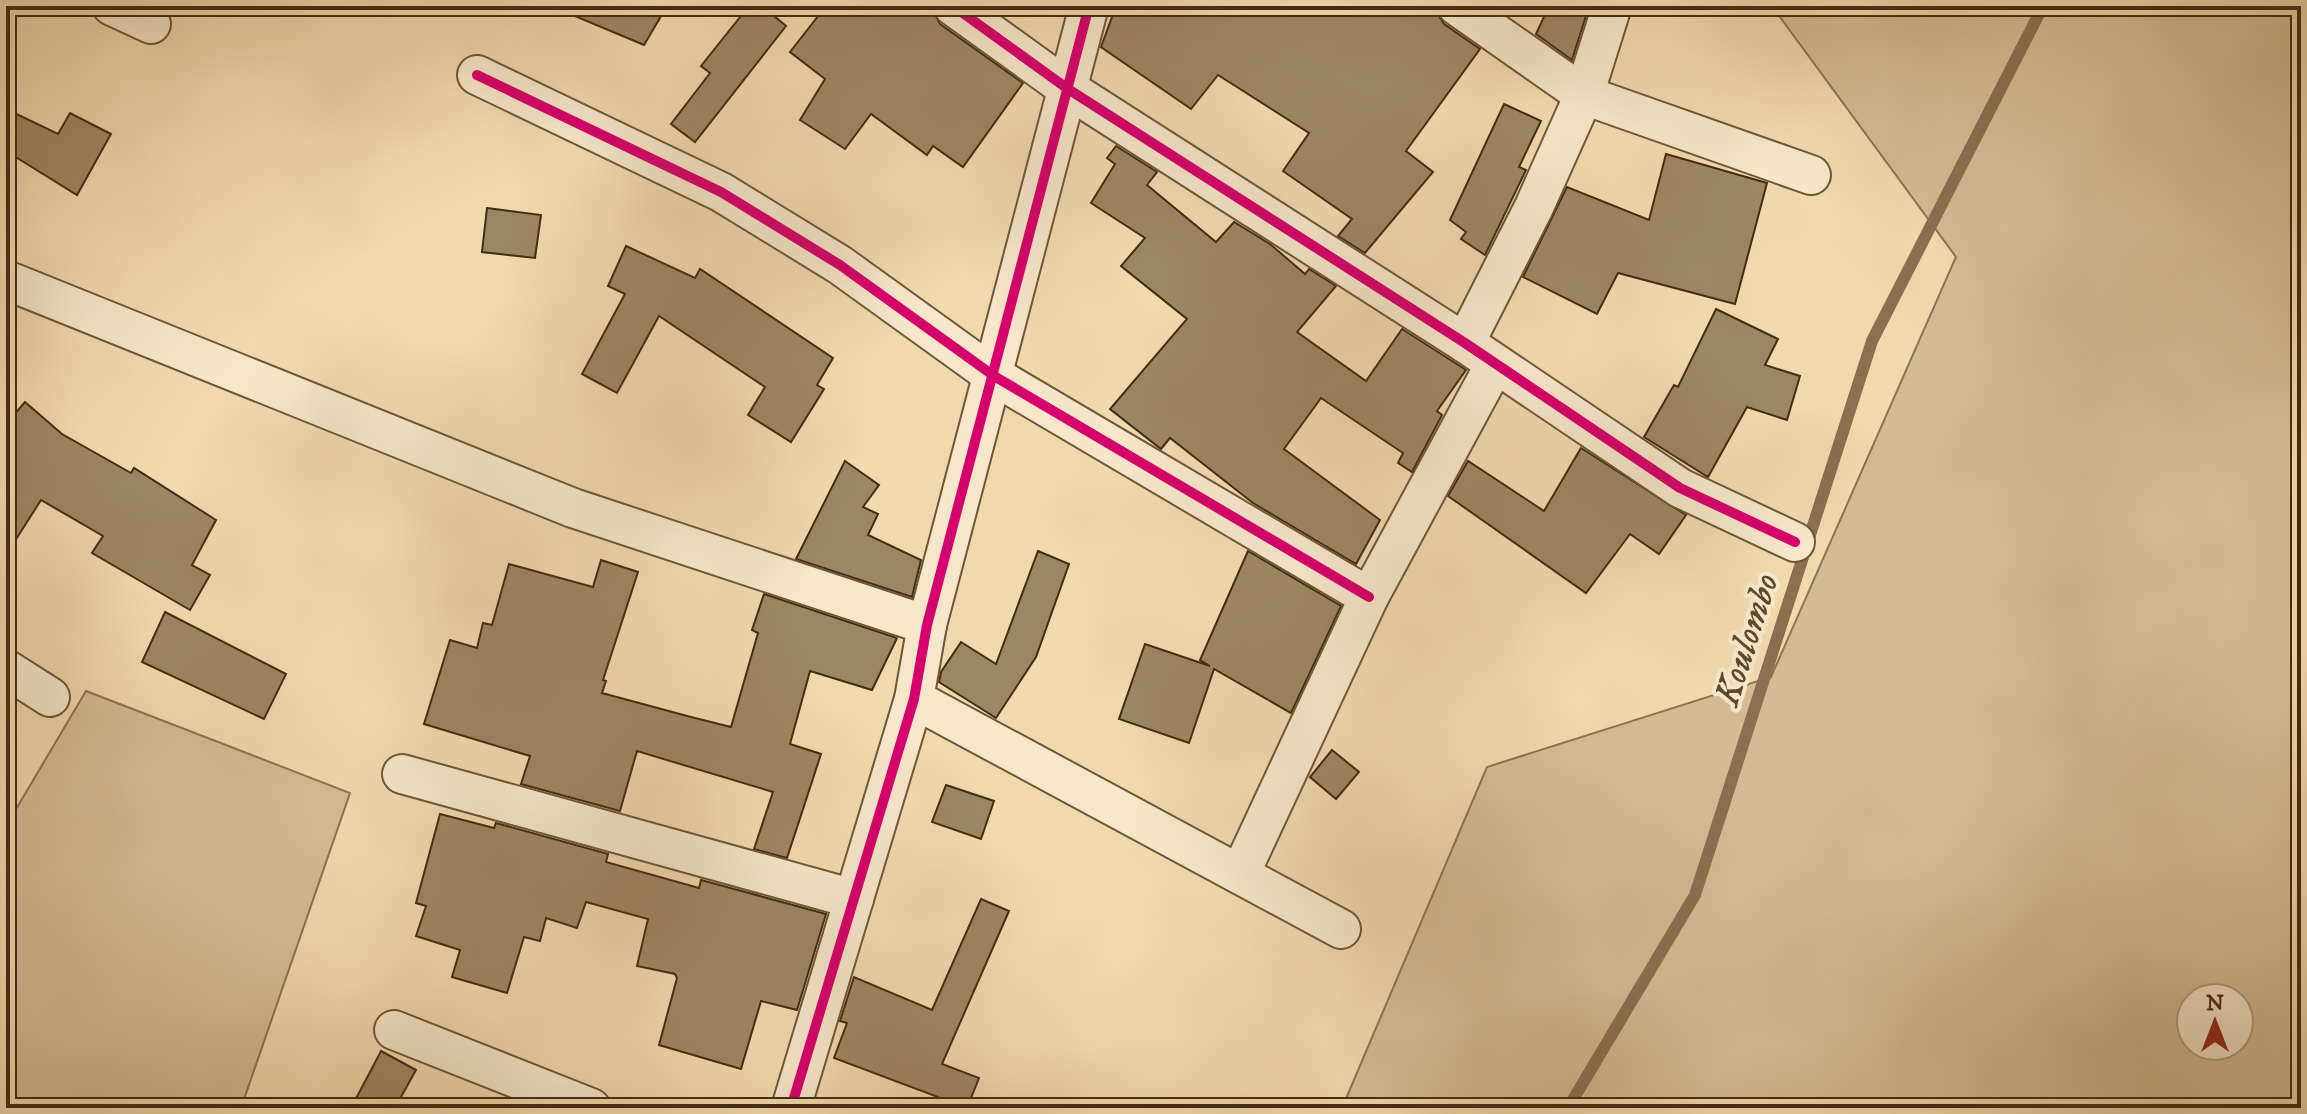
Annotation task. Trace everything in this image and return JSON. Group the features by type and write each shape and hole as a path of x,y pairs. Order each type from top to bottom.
{"street":[{"path":"112,6 151,24"},
{"path":"953,6 1068,89 1680,488 1795,542"},
{"path":"791,1108 914,699 927,625 1089,6"},
{"path":"1457,6 1584,95 1811,175"},
{"path":"1240,874 1480,355 1534,207 1584,95 1612,6"},
{"path":"477,75 721,192 840,265 994,376 1369,597"},
{"path":"6,280 573,508 927,625"},
{"path":"6,669 50,697"},
{"path":"914,699 1341,929"},
{"path":"402,774 854,899"},
{"path":"394,1030 591,1108"}],"shaded area":[{"path":"1783,6 2301,6 2301,1108 1342,1108 1487,767 1771,677 1956,257 1777,13"},
{"path":"86,691 350,793 241,1108 6,1108 6,826"}],"building":[{"path":"551,6 667,6 644,45"},
{"path":"749,6 762,6 786,26 695,142 671,124 710,73 701,66"},
{"path":"826,6 931,6 940,24 1023,83 963,167 933,146 927,155 871,114 845,149 800,120 825,79 790,52"},
{"path":"1116,6 1433,6 1444,24 1480,49 1406,151 1433,172 1365,253 1338,236 1352,219 1283,171 1309,133 1218,75 1191,109 1101,47"},
{"path":"1549,6 1589,6 1572,60 1536,34"},
{"path":"1504,104 1541,121 1519,167 1526,170 1485,255 1461,239 1466,232 1450,220"},
{"path":"6,109 58,134 70,113 111,134 77,195 6,151"},
{"path":"1116,146 1157,172 1147,185 1216,242 1234,222 1270,244 1305,274 1309,269 1336,286 1297,332 1366,381 1402,329 1466,370 1437,411 1442,415 1412,472 1398,463 1403,453 1321,398 1284,449 1380,520 1356,564 1253,503 1170,438 1161,449 1110,409 1187,319 1121,266 1145,238 1091,203 1115,164 1107,158"},
{"path":"1666,154 1767,183 1735,304 1618,273 1597,314 1523,277 1567,187 1649,220"},
{"path":"487,208 541,215 535,258 482,252"},
{"path":"626,246 695,278 700,269 833,358 817,385 824,389 791,442 748,415 765,387 659,316 617,393 582,374 625,294 608,286"},
{"path":"1716,309 1778,339 1765,365 1800,376 1787,420 1747,407 1708,477 1644,437 1674,385 1678,387"},
{"path":"25,402 62,434 131,473 134,468 216,520 192,565 210,575 190,610 92,553 103,536 41,500 6,555 6,424"},
{"path":"1581,448 1686,515 1659,554 1630,534 1586,593 1448,496 1468,461 1544,511"},
{"path":"845,461 879,485 863,507 878,514 868,535 921,560 912,597 796,559"},
{"path":"1038,551 1069,564 1036,657 996,718 939,682 941,672 961,642 996,664"},
{"path":"1248,551 1341,606 1291,713 1214,669 1189,743 1119,719 1145,644 1210,666 1200,660"},
{"path":"601,560 638,572 603,680 606,681 602,693 691,717 731,727 758,633 752,630 764,594 897,638 872,690 810,671 790,744 821,754 787,858 754,849 773,792 637,751 620,811 521,784 530,756 424,724 450,640 477,648 483,623 492,625 509,564 593,587"},
{"path":"165,612 286,674 264,719 142,662"},
{"path":"1332,750 1359,772 1336,799 1310,777"},
{"path":"946,785 994,801 981,839 932,822"},
{"path":"440,814 494,828 496,823 608,854 606,862 699,888 701,880 826,914 797,1010 761,1001 741,1069 659,1045 677,978 675,974 637,966 648,919 586,902 577,928 546,918 540,941 524,937 507,993 452,977 460,950 416,936 426,906 416,903"},
{"path":"981,899 1009,911 942,1064 979,1078 967,1108 834,1058 847,1023 840,1021 854,977 932,1010"},
{"path":"381,1051 416,1070 395,1108 351,1108"}],"waterway":[{"name":"Koulombo","path":"1568,1108 1695,895 1872,341 2043,6"}],"cycle path":[{"path":"953,6 1068,89 1465,343 1680,488 1795,542"},
{"path":"791,1108 914,699 927,625 1089,6"},
{"path":"477,75 721,192 840,265 994,376 1369,597"}]}
